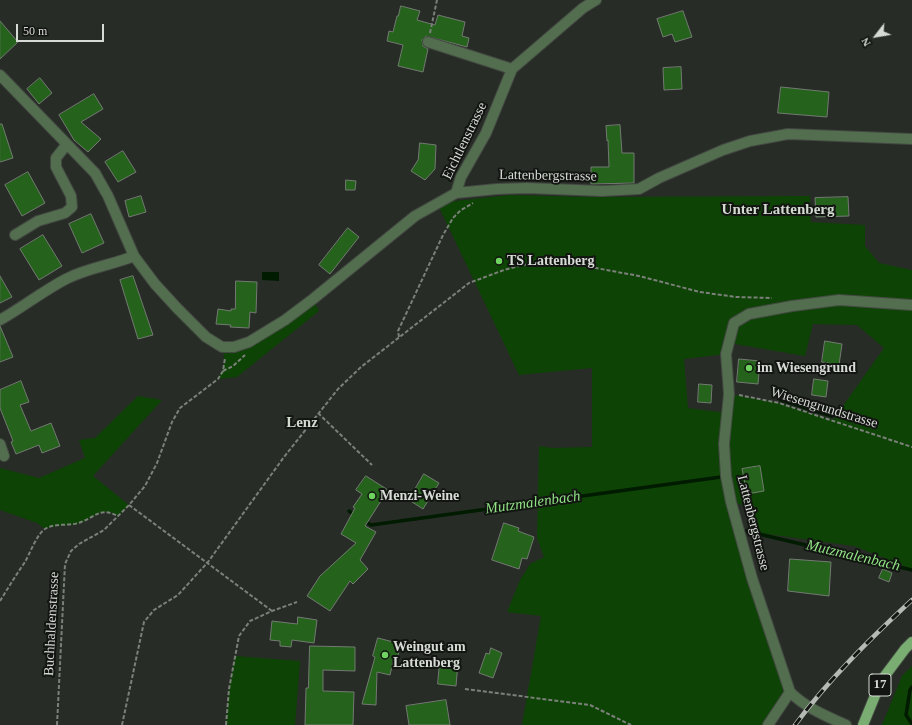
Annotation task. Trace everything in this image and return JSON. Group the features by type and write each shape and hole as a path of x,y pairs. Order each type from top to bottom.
{"main road":[{"name":"17","path":"863,725 882,681 905,649 912,642"}],"street":[{"name":"Eichtlenstrasse","path":"456,193 461,177 486,134 512,69 583,8 596,0"},
{"path":"428,42 512,69"},
{"path":"0,75 95,173 108,196 134,256 66,279 0,320"},
{"name":"Lattenbergstrasse","path":"134,256 155,284 206,337 222,348 234,347 249,342 285,320 415,216 456,193 480,190 527,188 602,191 640,189 659,178 723,150 750,141 788,134 912,139"},
{"path":"15,235 38,220 64,213 72,207 71,196 56,167 56,158 67,144"},
{"name":"Lattenbergstrasse","path":"790,692 752,578 731,502 726,476 724,444 729,394 726,354 734,323 749,314 792,306 838,300 912,305"},
{"path":"0,444 4,456"},
{"path":"768,725 790,692 800,702 830,722 846,725"}],"path":[{"path":"428,42 437,0"},
{"path":"399,337 398,331 443,235 453,218 461,210 475,202 480,190"},
{"path":"122,725 144,622 154,610 178,595 208,562 318,413 338,389 360,367 469,283 504,270 523,265 543,263 586,266 639,276 700,292 736,297 773,298"},
{"name":"Buchhaldenstrasse","path":"57,725 60,640 65,564 71,551 79,544 104,530 129,505 144,486 157,462 172,422 180,408 218,379 223,371"},
{"name":"Wiesengrundstrasse","path":"729,394 779,403 912,446"},
{"path":"318,413 372,465"},
{"path":"129,505 208,562 272,611"},
{"path":"0,601 40,534 45,529 51,526 82,522 100,513 109,511 118,516"},
{"path":"226,725 229,689 239,636 250,622 272,611 297,602"},
{"path":"464,689 590,706 631,725"}],"green space":[{"path":"510,195 592,197 810,196 811,222 865,225 865,246 879,263 912,270 912,569 854,546 752,532 749,507 732,502 790,692 768,725 522,725 541,616 507,612 520,580 530,564 544,557 537,538 539,446 552,448 592,447 592,368 519,375 437,203","holes":["813,324 857,325 884,348 833,420 779,403 729,394 727,413 688,408 684,359 726,354 729,343 805,356"]},
{"path":"313,299 319,311 237,377 218,379 224,364 222,347 234,347"},
{"path":"138,396 162,400 93,476 129,505 118,516 110,512 102,512 78,524 54,526 45,529 37,523 0,510 0,468 39,478 85,458 79,440 95,438"},
{"path":"235,656 300,661 295,725 226,725 229,689"},
{"path":"912,666 912,725 882,725 902,676"}],"shaded area":[{"path":"262,272 279,272 279,281 262,280"}],"building":[{"path":"401,6 420,11 417,20 435,25 438,15 465,22 462,36 469,38 467,47 426,36 422,40 423,46 428,49 423,72 398,66 403,45 387,41 389,31 393,32"},
{"path":"683,11 692,37 675,42 672,34 663,37 657,19"},
{"path":"0,21 18,42 0,59"},
{"path":"681,67 682,89 664,90 663,68"},
{"path":"40,78 52,93 39,104 27,89"},
{"path":"781,87 829,92 827,117 778,113"},
{"path":"94,94 103,109 81,122 101,139 88,152 74,140 59,115"},
{"path":"0,124 2,124 13,158 0,162"},
{"path":"620,125 622,153 634,153 634,183 591,184 591,167 609,167 606,126"},
{"path":"420,143 436,145 435,169 425,180 411,171 418,160"},
{"path":"123,151 136,172 118,182 105,162"},
{"path":"28,172 45,203 22,216 5,185"},
{"path":"346,180 356,181 355,190 346,190"},
{"path":"141,196 146,212 129,217 125,201"},
{"path":"848,197 849,216 816,217 815,198"},
{"path":"91,214 104,243 82,253 69,224"},
{"path":"348,228 359,237 330,274 319,265"},
{"path":"43,235 62,266 39,280 20,249"},
{"path":"0,276 12,297 0,303"},
{"path":"133,276 153,335 138,339 120,280"},
{"path":"236,281 257,282 256,313 250,312 249,328 230,327 231,325 216,324 218,309 231,311 231,309 235,309"},
{"path":"0,326 13,357 0,362"},
{"path":"825,341 842,344 839,365 822,362"},
{"name":"im Wiesengrund","path":"739,359 760,361 758,384 737,382"},
{"path":"814,379 828,381 826,397 812,395"},
{"path":"21,381 29,402 20,405 31,431 51,423 60,446 42,453 39,445 16,454 11,442 13,441 0,408 0,390"},
{"path":"699,384 712,385 711,403 698,402"},
{"path":"760,466 764,491 747,494 742,469"},
{"path":"424,474 439,483 423,509 409,500"},
{"path":"366,476 388,490 365,526 376,532 360,560 368,569 353,584 350,581 330,611 307,596 320,576 356,543 341,534 355,508 353,507 362,494 356,490"},
{"path":"504,523 519,528 518,531 534,537 527,559 522,558 519,569 492,560"},
{"path":"790,559 831,562 829,596 788,591"},
{"path":"883,569 892,573 889,582 879,578"},
{"path":"298,617 317,620 314,643 292,640 291,647 280,646 280,641 270,640 272,621 297,624"},
{"path":"378,638 401,644 396,663 393,662 390,675 377,672 376,705 362,704 375,657 373,656"},
{"path":"310,646 355,647 355,671 323,670 323,691 354,692 353,725 305,725 306,688 308,688"},
{"path":"491,648 502,653 493,678 479,673 486,653 489,654"},
{"path":"440,661 458,663 456,686 438,684"},
{"path":"446,700 450,725 409,725 406,706"}],"waterway":[{"path":"781,400 832,416"},
{"name":"Mutzmalenbach","path":"363,520 371,525 721,477"},
{"name":"Mutzmalenbach","path":"349,511 356,516"},
{"name":"Mutzmalenbach","path":"746,531 912,570"},
{"path":"912,687 910,690 906,715 912,724"}],"railway":[{"path":"795,725 850,660 912,600"}],"place":[{"name":"TS Lattenberg","path":"499,261"},
{"name":"im Wiesengrund","path":"749,368"},
{"name":"Menzi-Weine","path":"372,496"},
{"name":"Weingut am Lattenberg","path":"385,655"}],"district":[{"name":"Unter Lattenberg","path":"778,210"},
{"name":"Lenz","path":"302,423"}]}
